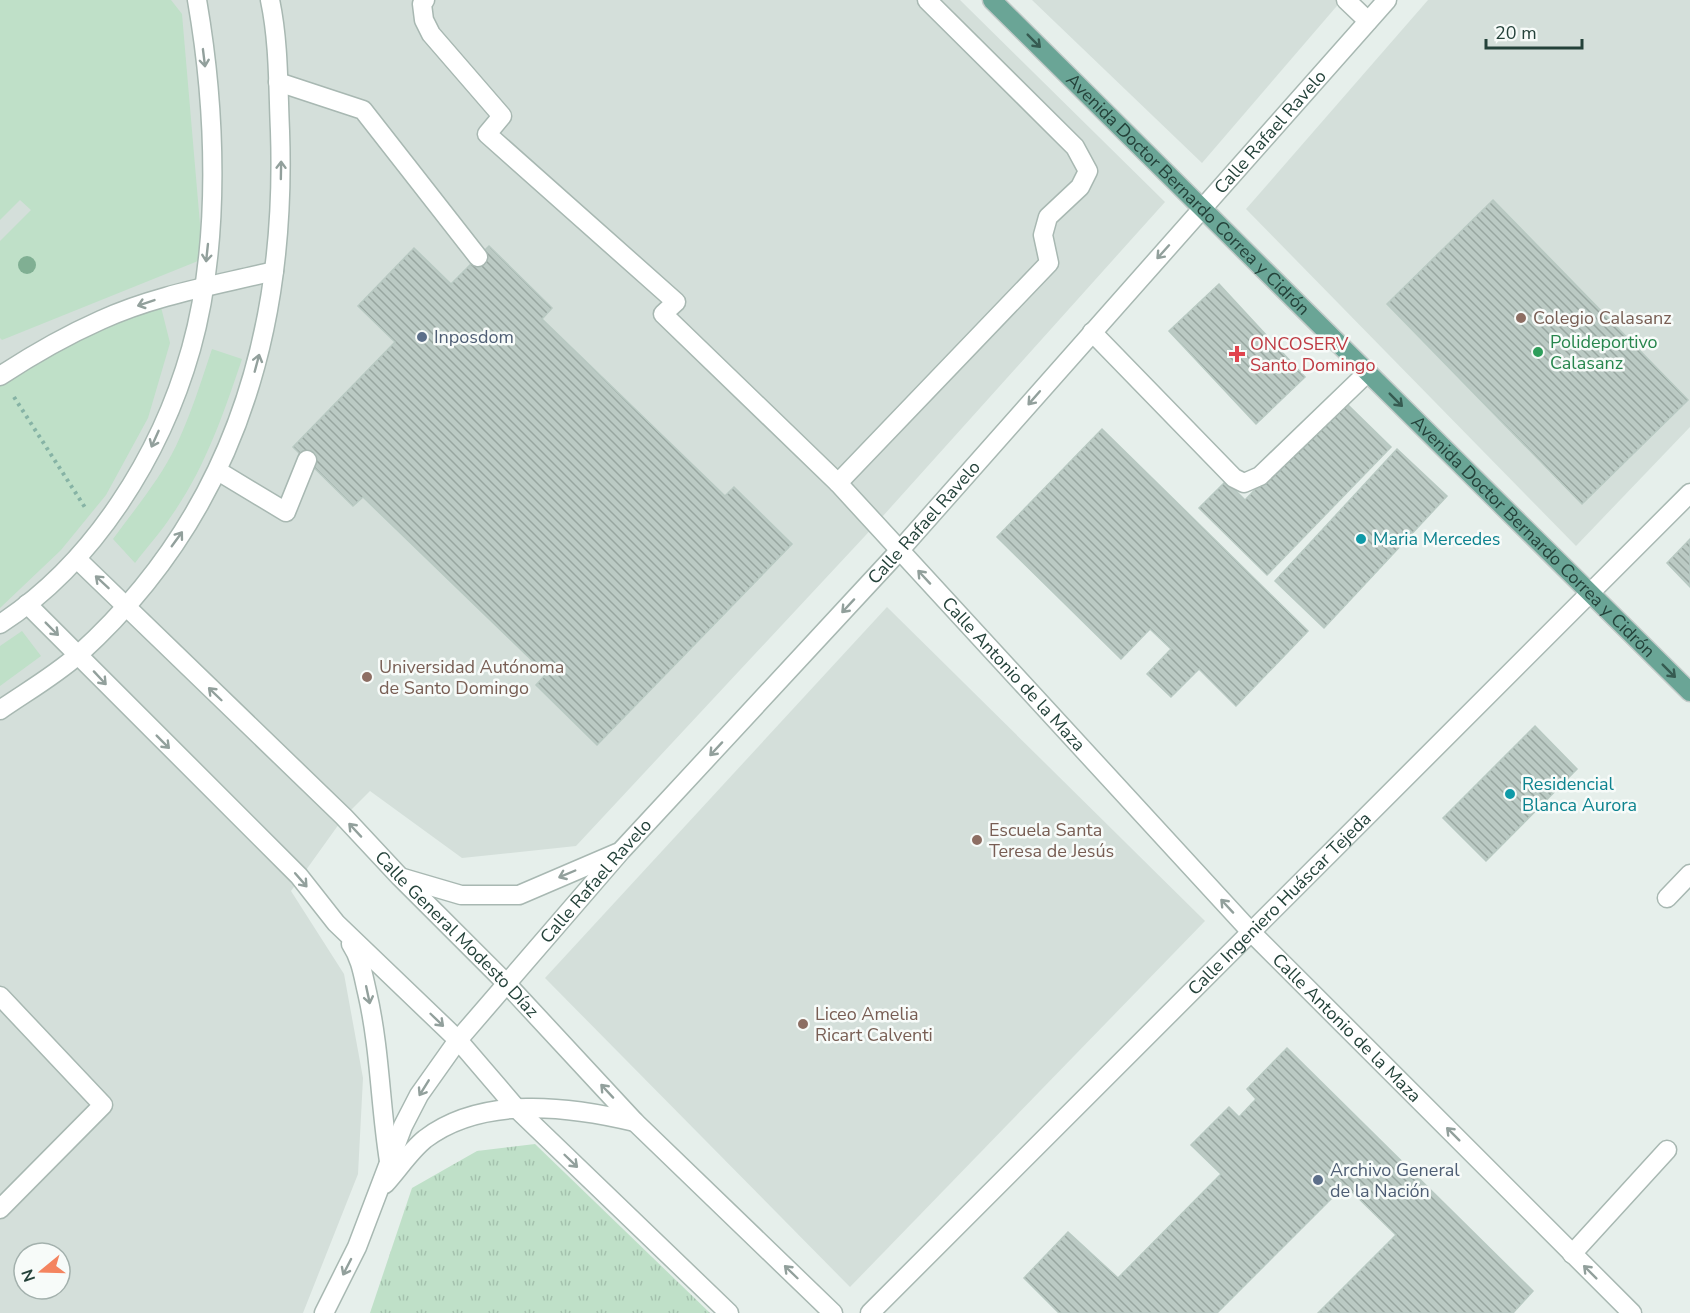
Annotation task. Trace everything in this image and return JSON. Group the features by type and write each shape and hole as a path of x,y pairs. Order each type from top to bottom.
{"main road":[{"name":"Avenida Doctor Bernardo Correa y Cidrón","path":"992,0 1690,692"}],"street":[{"path":"0,624 27,604 77,559 99,530 148,456 176,393 191,348 203,289 209,228 211,153 207,85 197,0"},
{"path":"0,710 78,655 126,606 189,522 218,471 243,411 256,367 279,231 281,166 278,82 270,0"},
{"name":"Calle Antonio de la Maza","path":"425,0 422,4 423,12 431,34 502,116 487,134 676,302 663,314 838,483 1251,932 1632,1313"},
{"path":"838,483 1049,262 1043,235 1048,217 1080,186 1088,171 1075,147 927,0"},
{"path":"1346,0 1368,21"},
{"name":"Calle Rafael Ravelo","path":"324,1313 357,1247 376,1193 419,1095 458,1040 621,852 900,550 1387,0"},
{"path":"278,82 363,110 478,256"},
{"path":"0,376 40,350 102,319 159,299 274,271"},
{"path":"1092,332 1234,478 1244,483 1260,476 1368,372"},
{"path":"218,471 286,512 307,460"},
{"name":"Calle Ingeniero Huáscar Tejeda","path":"870,1313 1690,493"},
{"name":"Calle General Modesto Díaz","path":"77,559 344,817 400,878 506,982 635,1122 833,1313"},
{"path":"27,604 299,876 359,956 380,1065 383,1124 389,1162"},
{"path":"400,878 461,895 519,895 621,852"},
{"path":"1667,897 1690,874"},
{"path":"336,923 458,1040 518,1110 729,1313"},
{"path":"0,996 103,1105 0,1209"},
{"path":"376,1193 424,1140 459,1121 486,1112 570,1110 635,1122"},
{"path":"1572,1254 1667,1150"}],"path":[{"path":"13,394 99,530"}],"shaded area":[{"name":"Universidad Autónoma de Santo Domingo","path":"0,0 960,0 1165,202 865,536 576,846 462,858 370,791 344,817 291,891 344,974 363,1078 358,1174 303,1313 0,1313"},
{"path":"1032,0 1342,0 1202,163"},
{"name":"Colegio Calasanz","path":"1428,0 1690,0 1690,427 1576,546 1246,209"},
{"path":"887,607 1205,921 850,1287 545,978"}],"green space":[{"path":"0,0 171,0 182,14 203,259 2,340 0,338 0,241 31,210 20,200 0,220"},
{"path":"159,299 170,343 148,418 106,495 61,550 0,608 0,376"},
{"path":"212,349 242,359 228,400 213,440 184,497 135,563 113,539 170,458 191,410"},
{"path":"22,631 41,656 0,686 0,646"},
{"path":"535,1144 710,1313 370,1313 412,1188 477,1151"}],"building":[{"name":"Polideportivo Calasanz","path":"1493,200 1688,400 1582,504 1387,304"},
{"path":"489,246 552,308 542,319 725,496 734,487 792,544 597,745 536,685 546,674 363,497 353,506 293,447 395,342 358,306 414,248 451,284"},
{"name":"ONCOSERV Santo Domingo","path":"1219,284 1305,377 1256,424 1169,331"},
{"path":"1347,404 1391,447 1267,575 1199,508 1226,481 1245,500 1334,408"},
{"path":"1102,429 1308,631 1236,706 1199,669 1171,697 1147,674 1171,649 1150,629 1121,659 997,537"},
{"name":"Maria Mercedes","path":"1397,449 1447,496 1324,628 1275,581"},
{"path":"1690,539 1690,587 1667,563"},
{"name":"Residencial Blanca Aurora","path":"1535,726 1577,769 1486,861 1443,818"},
{"name":"Archivo General de la Nación","path":"1287,1048 1533,1291 1513,1313 1318,1313 1396,1235 1345,1185 1217,1313 1059,1313 1024,1278 1068,1232 1118,1278 1221,1174 1191,1145 1229,1107 1239,1117 1256,1099 1247,1089"}],"place":[{"name":"Colegio Calasanz","path":"1521,318"},
{"name":"Inposdom","path":"422,337"},
{"name":"Polideportivo Calasanz","path":"1538,352"},
{"name":"ONCOSERV Santo Domingo","path":"1237,354"},
{"name":"Maria Mercedes","path":"1361,539"},
{"name":"Universidad Autónoma de Santo Domingo","path":"367,677"},
{"name":"Residencial Blanca Aurora","path":"1510,794"},
{"name":"Escuela Santa Teresa de Jesús","path":"977,840"},
{"name":"Liceo Amelia Ricart Calventi","path":"803,1024"},
{"name":"Archivo General de la Nación","path":"1318,1180"}]}
